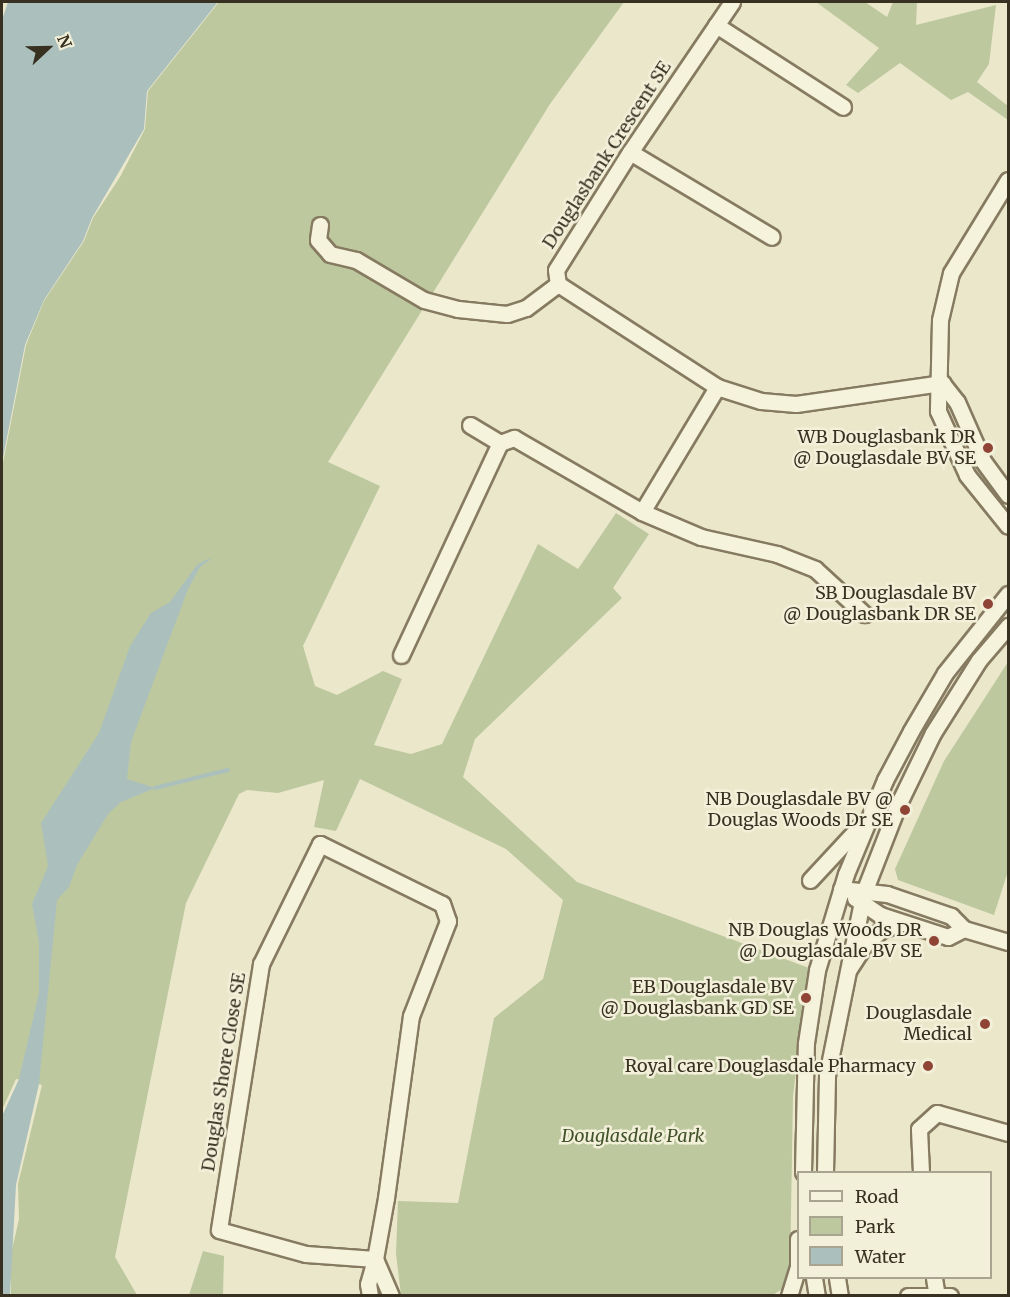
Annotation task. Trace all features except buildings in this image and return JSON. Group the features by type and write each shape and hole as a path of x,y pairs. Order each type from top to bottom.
{"street":[{"name":"Douglasbank Crescent SE","path":"558,284 556,270 630,152 732,2"},
{"path":"716,25 843,107"},
{"path":"630,152 772,237"},
{"path":"1008,180 951,273 940,320 942,383 938,411 952,447 982,497 1008,525"},
{"path":"320,225 318,240 330,254 356,260 424,300 458,309 507,314 526,308 558,284 717,387 760,401 796,404 942,383"},
{"path":"942,383 957,402 983,461 1008,495"},
{"path":"642,512 717,387"},
{"path":"470,425 500,443"},
{"path":"401,656 500,443 514,438 642,512 701,537 777,555 815,569 864,614"},
{"path":"802,1171 806,1043 817,970 841,890 869,816 945,673 1008,594"},
{"path":"825,1171 827,1076 844,977 862,897 897,805 933,733 979,660 1008,626"},
{"path":"810,880 869,816"},
{"name":"Douglas Shore Close SE","path":"370,1296 368,1284 375,1259 411,1016 448,921 442,904 320,844 261,963 219,1230 306,1254 375,1259"},
{"path":"841,890 862,897 901,923 948,937 964,928"},
{"path":"862,897 887,894 951,916 964,928 1008,942"},
{"path":"844,977 865,944 881,930 901,923"},
{"path":"921,1171 919,1129 937,1113 1008,1133"},
{"path":"789,1296 794,1285 797,1250"},
{"path":"375,1259 391,1296"},
{"path":"814,1279 817,1296"},
{"path":"837,1279 840,1296"},
{"path":"908,1296 939,1290"}],"green space":[{"name":"Douglasdale Park","path":"219,2 624,2 550,104 328,462 380,486 303,646 315,686 337,695 383,671 402,679 374,745 411,754 442,744 538,544 578,569 616,513 649,534 613,588 622,598 475,739 463,777 577,882 809,968 793,1096 790,1271 784,1288 771,1296 401,1295 396,1254 398,1201 458,1203 494,1018 543,979 563,900 506,849 360,779 336,831 314,827 324,780 278,793 247,790 239,794 186,903 115,1257 137,1295 11,1295 11,1254 19,1219 18,1184 42,1085 16,1079 2,1110 2,468 26,345 44,301 84,241 93,218 120,177 145,129 148,91"},
{"path":"816,2 865,2 887,17 893,2 917,2 916,25 996,5 989,64 977,82 1008,106 1008,120 968,92 951,100 900,63 858,93 846,85 879,48"},
{"path":"1008,662 1008,871 994,915 898,880 895,869 944,761"},
{"path":"203,1251 224,1256 223,1295 189,1295"}],"water":[{"path":"8,2 218,2 147,91 144,129 92,218 83,241 44,300 25,345 2,463 2,20"},
{"path":"211,559 200,567 188,589 131,742 127,779 155,788 121,802 108,814 77,865 69,887 57,900 39,1084 16,1185 10,1295 2,1295 2,1116 19,1079 39,993 39,942 32,904 48,866 41,823 99,733 130,646 151,613 170,602 197,565"}],"waterway":[{"path":"155,788 228,770"}],"place":[{"name":"WB Douglasbank DR @ Douglasdale BV SE","path":"988,448"},
{"name":"SB Douglasdale BV @ Douglasbank DR SE","path":"988,604"},
{"name":"NB Douglasdale BV @ Douglas Woods Dr SE","path":"905,810"},
{"name":"NB Douglas Woods DR @ Douglasdale BV SE","path":"934,941"},
{"name":"EB Douglasdale BV @ Douglasbank GD SE","path":"806,998"},
{"name":"Douglasdale Medical","path":"985,1024"},
{"name":"Royal care Douglasdale Pharmacy","path":"928,1066"}]}
